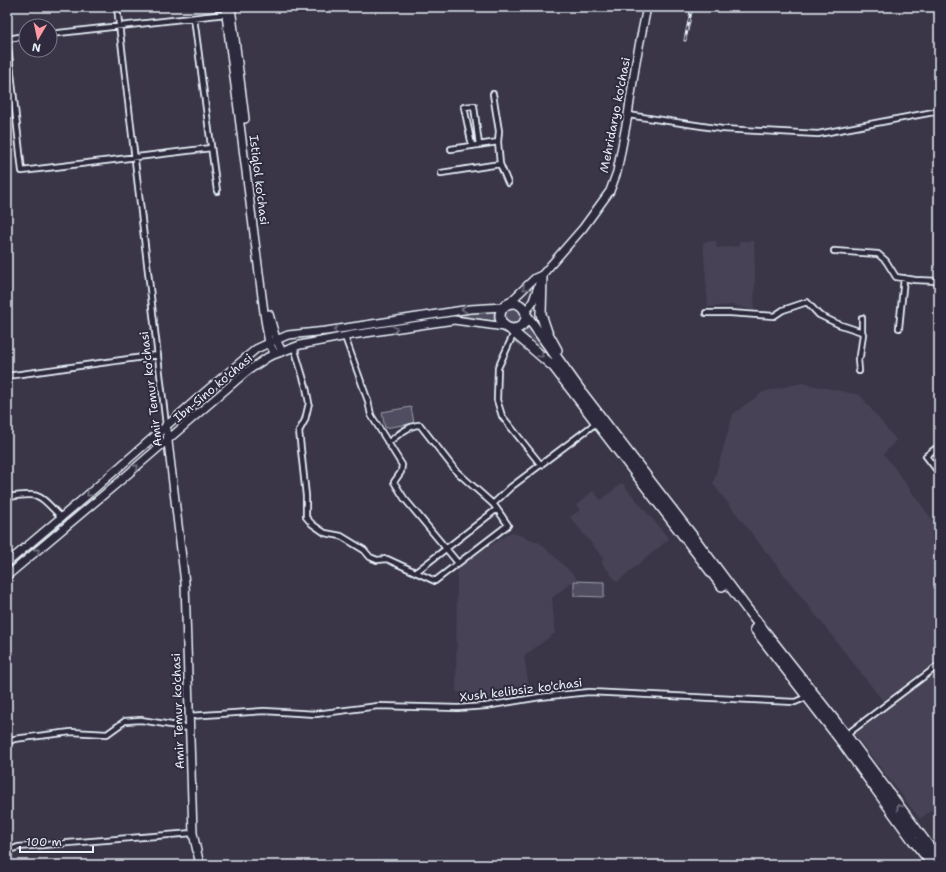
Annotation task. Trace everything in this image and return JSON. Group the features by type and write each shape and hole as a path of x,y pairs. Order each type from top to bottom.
{"highway":[{"path":"542,275 541,314 547,332 560,354 563,364"},
{"path":"933,865 907,824 846,735 747,609 587,399 527,314 524,307 520,304 506,305 500,312 501,322 554,367 807,697 907,824 939,860"},
{"path":"510,330 517,329 522,326 526,322 527,314"}],"main road":[{"name":"Istiqlol ko'chasi","path":"231,7 270,319 276,339 278,353"},
{"name":"Мehridaryo ko'chasi","path":"542,275 584,228 610,191 617,172 647,7"},
{"name":"Istiqlol ko'chasi","path":"226,10 269,343 278,353"},
{"path":"506,305 535,278 542,275"},
{"path":"527,314 542,275"},
{"name":"Ibn-Sino ko'chasi","path":"7,563 256,350 276,339 288,335 326,331 470,308 506,305"},
{"name":"Ibn-Sino ko'chasi","path":"7,576 246,372 268,357 294,347 345,336 454,320 510,330"},
{"name":"Amir Temur ko'chasi","path":"166,426 185,583 193,833 200,865"}],"street":[{"name":"Amir Temur ko'chasi","path":"117,7 166,426"},
{"path":"58,33 194,18 226,10"},
{"path":"194,18 217,192"},
{"path":"18,37 7,38 22,171 211,148"},
{"path":"494,94 499,130 498,142 500,164 508,183"},
{"path":"472,146 464,107 474,106 479,145"},
{"path":"628,115 722,129 818,134 939,111"},
{"path":"451,149 498,142"},
{"path":"441,173 500,164"},
{"path":"834,251 878,254 886,261 896,277 915,280 939,281"},
{"path":"899,328 904,278"},
{"path":"706,313 774,316 783,310 807,302 819,316 862,332"},
{"path":"859,371 858,358 860,356 863,334 862,318"},
{"path":"510,330 498,368 496,400 502,416 541,464"},
{"path":"345,336 366,394 371,415 402,465 401,472 394,482 404,498 458,563"},
{"path":"294,347 306,387 309,403 305,420 300,431 306,496 306,517 312,524 325,533 341,536 364,550 370,557 377,560 387,559 435,581 508,525 493,504 456,471 420,425 402,432 388,443"},
{"path":"7,376 158,355"},
{"path":"493,504 511,487 596,423"},
{"path":"939,446 926,456 939,473"},
{"path":"7,497 27,494 37,495 41,497 61,517"},
{"path":"416,572 497,509"},
{"path":"846,735 939,665"},
{"name":"Xush kelibsiz ko'chasi","path":"189,716 264,711 316,714 378,706 458,708 486,706 540,697 589,692 795,702 807,697"},
{"path":"7,743 14,739 71,732 107,734 125,721 141,720 189,728"},
{"path":"7,850 18,847 193,833"}],"shaded area":[{"path":"716,241 717,248 739,246 739,241 754,241 754,310 732,305 708,307 703,242"},
{"path":"510,307 516,307 521,312 519,321 516,323 510,323 505,318 505,312"},
{"path":"494,311 494,321 452,315"},
{"path":"529,325 550,357 521,333 527,329"},
{"path":"802,383 860,395 896,440 884,454 939,529 939,659 883,701 713,484 733,414 763,392"},
{"path":"411,407 414,423 385,428 382,412"},
{"path":"622,483 669,539 617,582 601,562 604,559 570,517 580,510 576,505 593,491 601,500"},
{"path":"511,532 540,543 577,578 552,598 555,633 524,656 530,693 496,699 456,692 457,568"},
{"path":"574,581 604,582 604,597 574,596"},
{"path":"939,667 939,804 920,819 852,731"}],"railway":[{"path":"685,40 692,7"}]}
